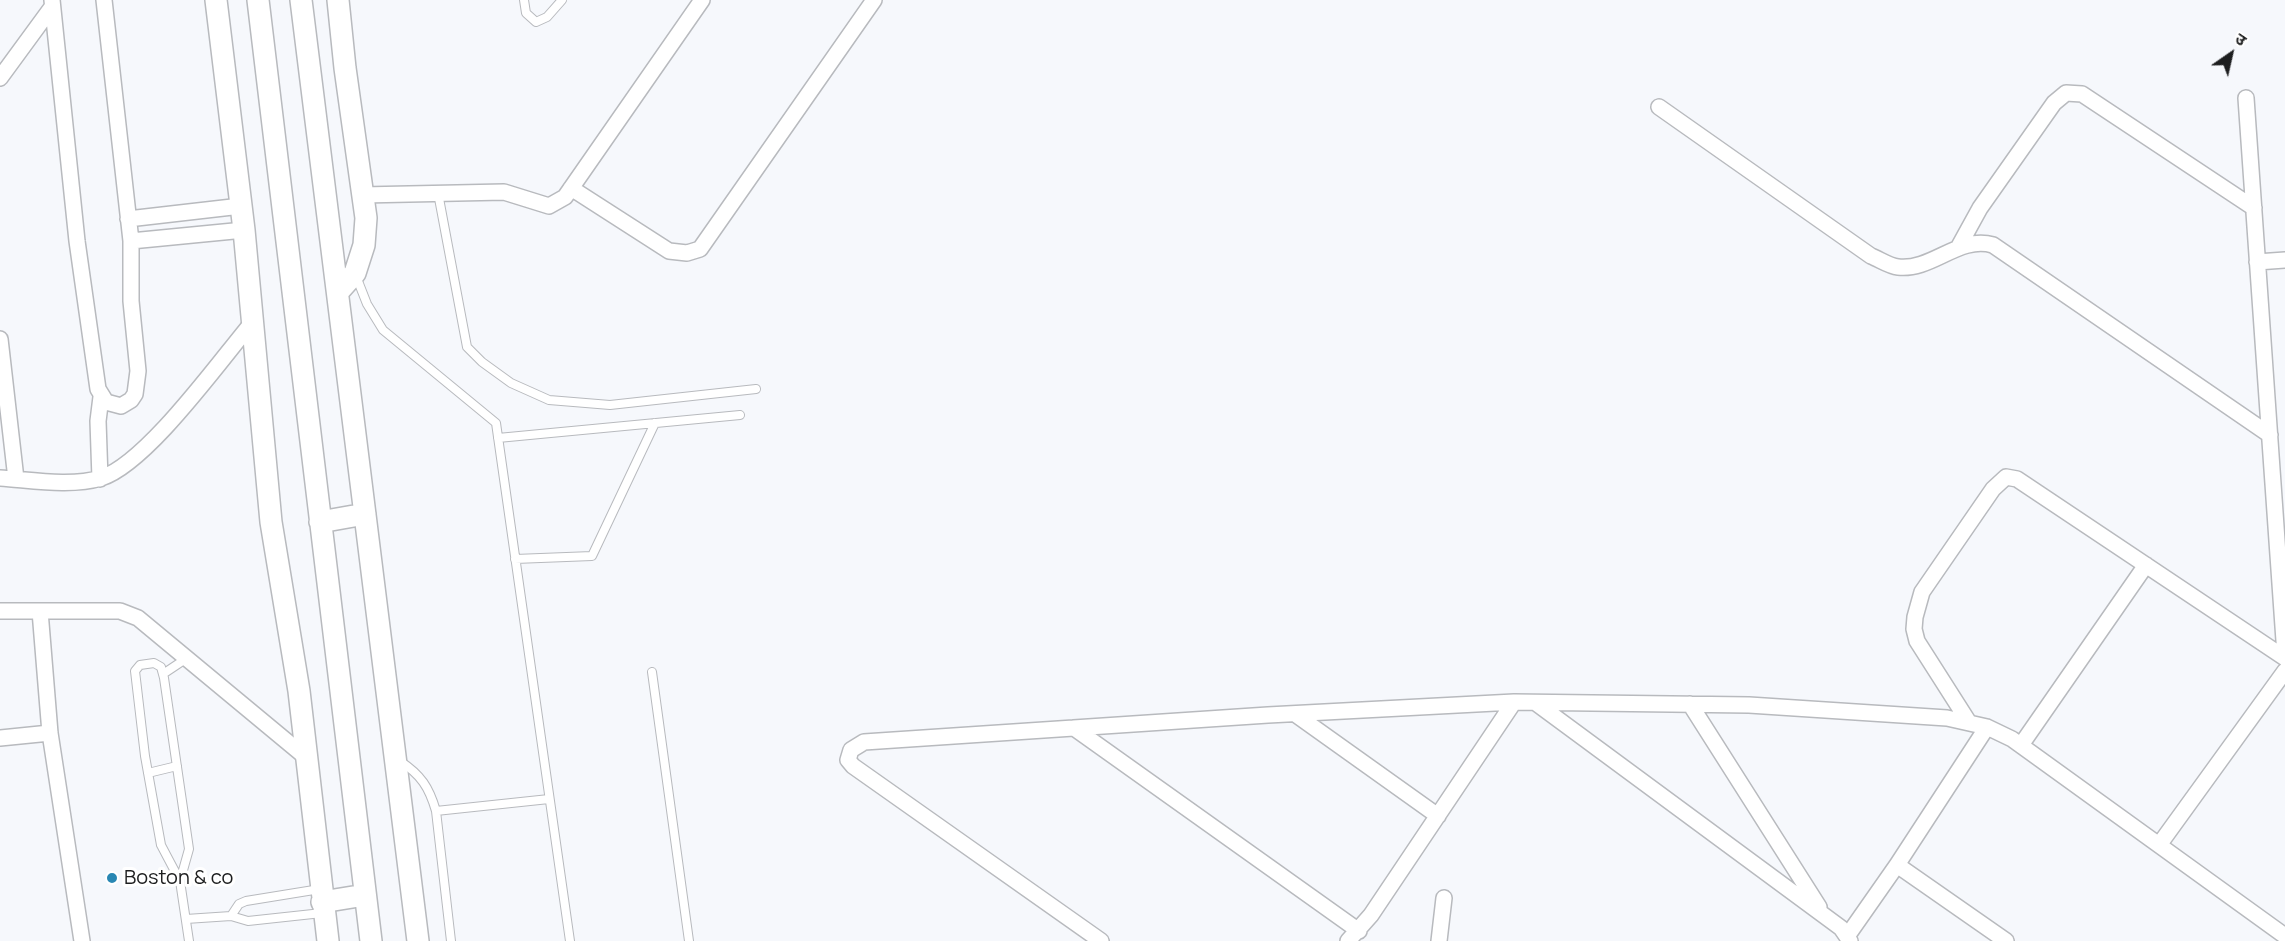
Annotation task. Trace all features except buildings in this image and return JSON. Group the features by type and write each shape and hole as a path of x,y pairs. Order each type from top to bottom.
{"main road":[{"path":"216,0 244,230 271,522 299,691 328,941"},
{"path":"258,0 371,941"},
{"path":"302,0 418,941"},
{"path":"338,0 366,218 364,245 355,273 338,292"},
{"path":"320,522 365,514"},
{"path":"322,901 365,895"}],"street":[{"path":"101,397 106,402 121,406 131,400 137,388 131,301 131,241 104,0"},
{"path":"362,195 504,192 549,206 565,197 702,0"},
{"path":"571,188 669,251 687,253 700,249 874,0"},
{"path":"0,78 52,4"},
{"path":"52,4 77,242 101,397 98,421 100,478"},
{"path":"1958,248 2001,177 2054,103 2066,93 2082,94 2254,208"},
{"path":"2246,98 2285,657"},
{"path":"1659,107 1871,256 1896,267 1913,266 1973,243 1993,245 2270,435"},
{"path":"128,219 241,206"},
{"path":"131,241 244,230"},
{"path":"2258,262 2285,260"},
{"path":"0,478 70,482 100,478 121,470 175,415 251,324"},
{"path":"0,339 16,479"},
{"path":"1968,721 1921,648 1914,629 1915,617 1922,592 2000,480 2006,477 2018,479 2285,657"},
{"path":"2021,745 2146,565"},
{"path":"0,611 129,614 148,625 308,759"},
{"path":"40,611 50,733 82,941"},
{"path":"2158,844 2285,671"},
{"path":"1101,941 853,766 848,760 851,750 864,742 1514,702 1749,705 1968,721 1987,727 2021,745 2285,936"},
{"path":"1074,728 1353,936 1438,816 1514,702"},
{"path":"1536,703 1824,915 1849,938 1987,727"},
{"path":"1690,704 1824,915"},
{"path":"1295,714 1438,816"},
{"path":"0,738 50,733"},
{"path":"1897,865 2006,941"},
{"path":"1439,941 1444,898"}],"lane":[{"path":"524,0 526,13 536,22 547,17 562,0"},
{"path":"438,193 467,347 482,362 511,383 549,400 610,405 756,390"},
{"path":"355,273 367,304 383,330 496,423 570,941"},
{"path":"498,438 740,415"},
{"path":"515,559 592,556 655,423"},
{"path":"163,674 187,658"},
{"path":"180,881 189,849 163,674 161,667 154,663 140,665 135,671 148,773 161,845 180,881 189,941"},
{"path":"652,672 689,941"},
{"path":"396,759 420,775 426,782 436,811 451,941"},
{"path":"148,773 177,766"},
{"path":"436,811 549,799"},
{"path":"231,916 239,904 246,901 322,901"},
{"path":"186,919 231,916 248,921 322,901"}],"place":[{"name":"Boston & co","path":"112,878"}]}
